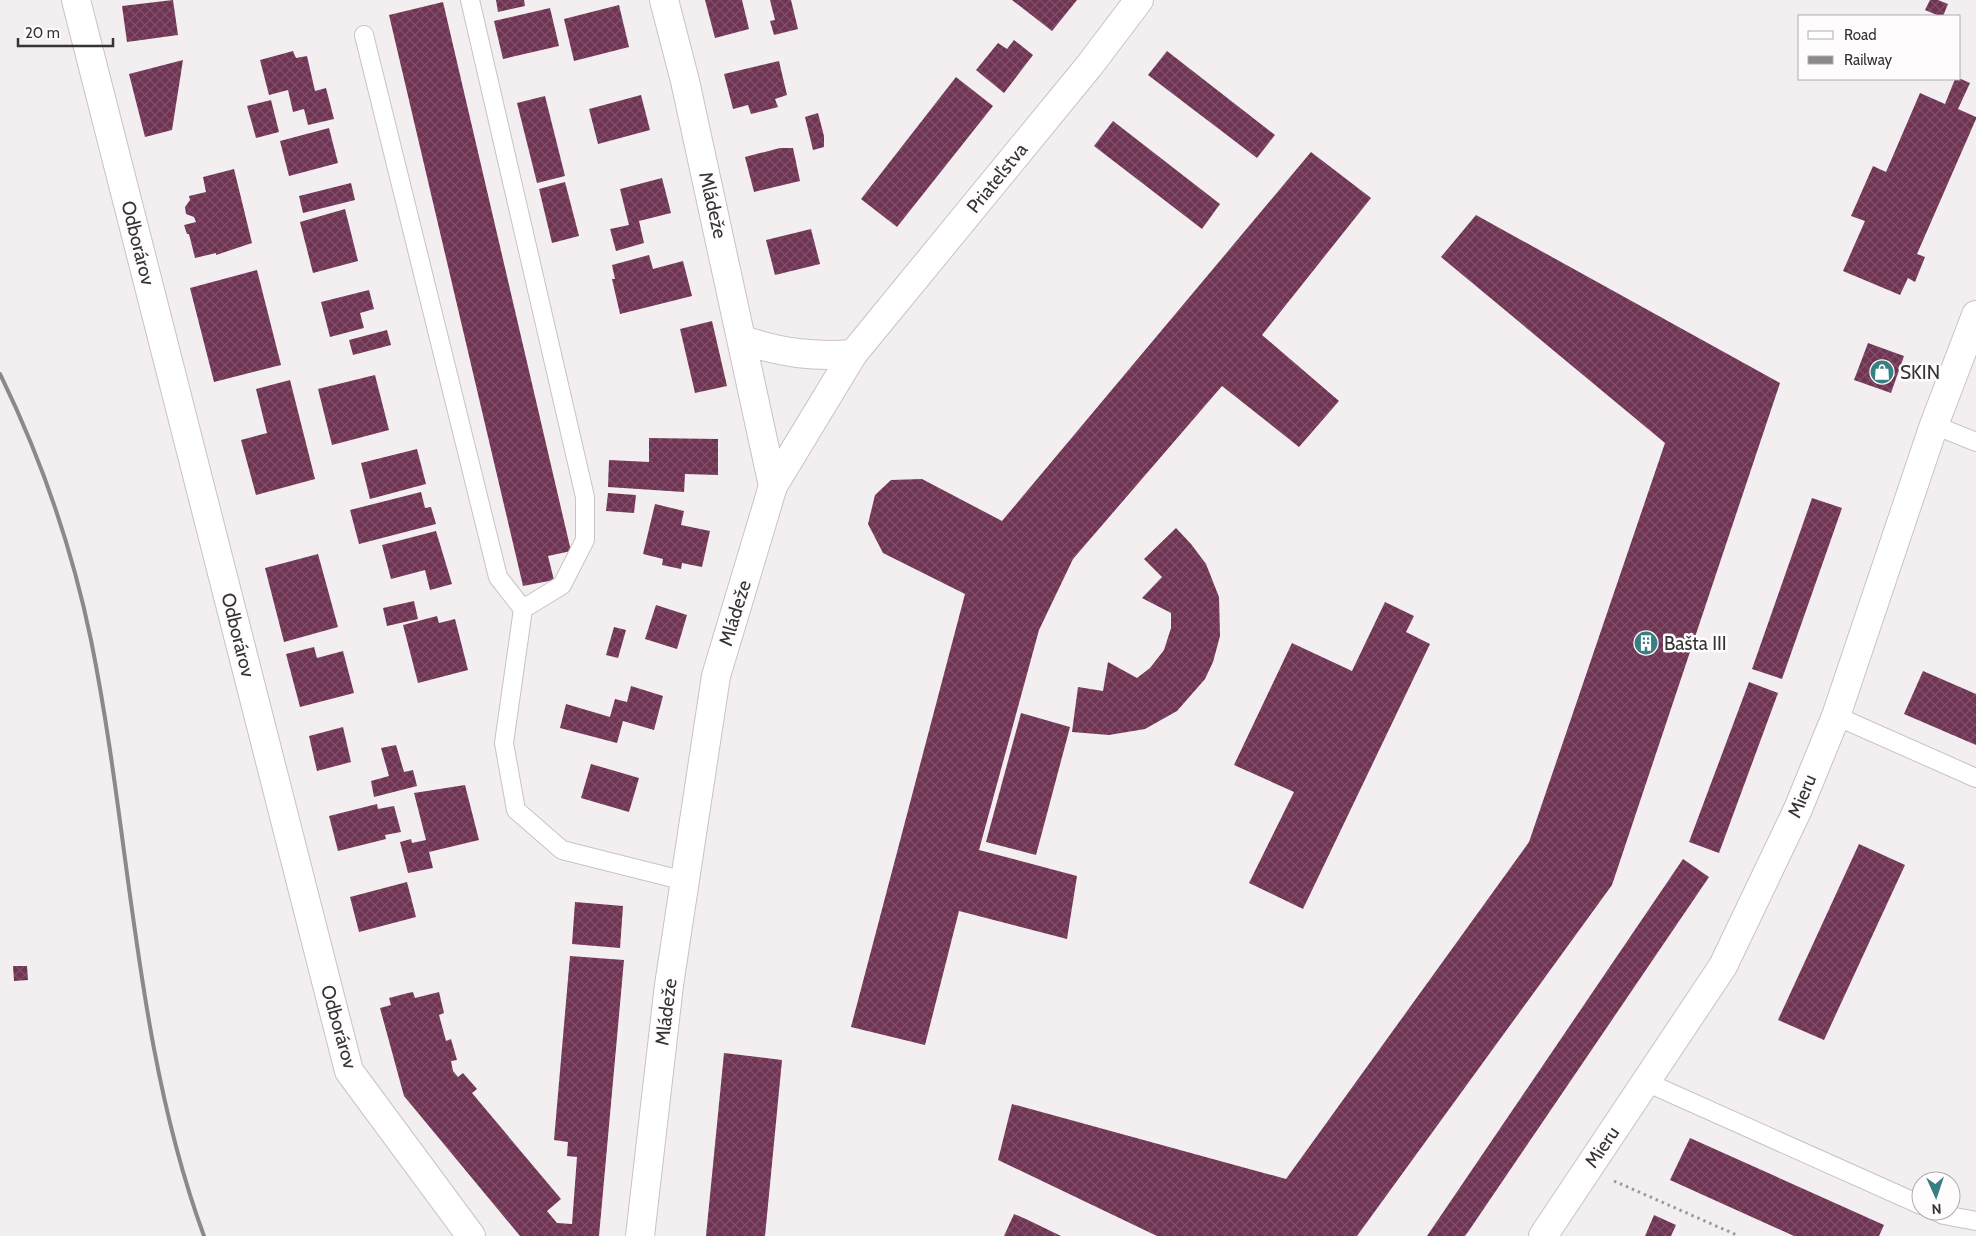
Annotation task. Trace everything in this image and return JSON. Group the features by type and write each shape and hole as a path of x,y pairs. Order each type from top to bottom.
{"street":[{"name":"Odborárov","path":"76,0 349,1071 471,1236"},
{"name":"Mládeže","path":"640,1236 669,984 716,676 773,486 743,340 685,81 664,0"},
{"name":"Priateľstva","path":"773,486 853,354 1082,74 1139,0"},
{"name":"Mieru","path":"1543,1236 1723,966 1798,809 1836,716 1934,425 1976,315"},
{"path":"743,340 769,349 797,354 825,356 853,354"}],"lane":[{"path":"470,0 585,498 585,540 562,585 523,609"},
{"path":"364,35 498,577 523,609 504,743 516,810 562,850 685,882"},
{"path":"1934,425 1976,442"},
{"path":"1836,716 1976,778"},
{"path":"1646,1082 1911,1201"},
{"path":"1961,1218 1976,1221"}],"path":[{"path":"1588,1169 1739,1236"}],"building":[{"path":"173,0 178,35 127,42 122,6"},
{"path":"496,0 524,0 525,6 498,12"},
{"path":"705,0 742,0 749,29 715,38"},
{"path":"770,0 791,0 798,29 774,35 770,21 775,20"},
{"path":"1012,0 1077,0 1052,31"},
{"path":"1930,0 1938,0 1948,4 1943,15 1937,15 1925,10"},
{"path":"443,2 571,551 548,556 554,580 523,586 389,15"},
{"path":"619,5 629,47 574,61 564,19"},
{"path":"550,8 559,46 503,59 494,21"},
{"path":"1014,40 1033,55 1004,93 976,70 998,43 1007,49"},
{"path":"293,51 296,58 307,56 315,91 326,88 334,119 308,125 304,109 293,112 288,90 269,95 260,60"},
{"path":"1167,51 1275,135 1257,158 1148,75"},
{"path":"183,60 172,130 145,137 129,74"},
{"path":"779,61 787,95 775,99 778,107 751,114 748,105 733,109 724,74"},
{"path":"956,77 993,106 897,227 861,199"},
{"path":"1961,79 1970,83 1958,109 1976,117 1976,119 1917,254 1925,257 1915,282 1908,278 1900,295 1843,271 1865,221 1851,216 1873,166 1886,172 1920,93 1945,104 1955,80"},
{"path":"641,95 650,130 598,144 589,109"},
{"path":"545,96 565,176 537,183 517,103"},
{"path":"271,100 279,132 256,138 247,106"},
{"path":"818,113 824,136 824,147 813,150 805,117"},
{"path":"1113,121 1220,204 1202,229 1094,146"},
{"path":"329,128 338,163 289,176 280,141"},
{"path":"780,148 793,148 800,181 754,192 745,157"},
{"path":"1311,152 1371,198 1262,335 1339,401 1299,447 1222,386 1073,559 1039,630 979,850 1077,876 1067,939 959,911 925,1045 851,1027 965,594 883,553 868,524 875,495 891,480 922,479 1002,521"},
{"path":"234,169 252,243 216,255 216,253 195,258 189,234 187,234 184,225 196,222 194,217 186,214 185,207 190,200 189,196 206,192 203,177"},
{"path":"662,178 671,213 639,221 644,243 616,251 610,229 629,225 620,189"},
{"path":"565,182 579,236 552,243 539,189"},
{"path":"351,183 355,200 303,213 299,196"},
{"path":"345,209 358,261 313,273 300,222"},
{"name":"Bašta III","path":"1476,215 1780,383 1612,885 1357,1236 1157,1236 998,1160 1012,1104 1286,1179 1529,842 1665,443 1441,257"},
{"path":"811,229 820,264 775,275 766,240"},
{"path":"649,255 653,269 683,261 692,296 620,314 612,279 615,279 612,265"},
{"path":"257,270 281,365 214,382 190,288"},
{"path":"369,290 374,309 360,313 364,328 330,337 321,302"},
{"path":"712,321 727,386 695,393 680,329"},
{"path":"387,330 391,345 353,355 349,340"},
{"path":"1868,343 1904,356 1891,393 1854,380"},
{"path":"375,375 389,430 332,445 318,389"},
{"path":"290,380 315,479 256,495 241,440 267,433 256,389"},
{"path":"649,438 718,439 718,475 685,474 684,492 608,487 609,460 649,462"},
{"path":"417,449 426,484 370,499 361,463"},
{"path":"421,492 425,508 431,507 436,524 359,544 350,510"},
{"path":"608,493 636,495 634,513 606,511"},
{"path":"1812,498 1842,508 1782,679 1752,669"},
{"path":"655,504 684,511 681,525 710,531 702,567 682,563 681,569 662,565 663,559 643,554"},
{"path":"1176,528 1206,564 1219,597 1220,636 1213,662 1205,679 1177,711 1145,729 1109,735 1072,732 1078,687 1103,691 1108,662 1137,678 1150,668 1164,650 1171,628 1171,613 1142,598 1162,577 1144,559"},
{"path":"436,531 452,584 430,590 425,570 391,579 382,545"},
{"path":"318,554 338,627 284,642 265,568"},
{"path":"414,601 418,619 387,626 383,608"},
{"path":"1385,602 1414,616 1406,632 1430,644 1303,909 1249,883 1294,792 1234,765 1292,643 1352,671"},
{"path":"656,605 687,615 677,649 645,639"},
{"path":"437,616 439,623 455,619 468,670 418,683 403,625"},
{"path":"614,627 626,630 618,658 606,655"},
{"path":"314,647 317,658 343,651 354,693 300,707 286,654"},
{"path":"1923,671 1976,694 1976,745 1904,714"},
{"path":"1749,682 1778,693 1719,853 1689,842"},
{"path":"631,686 663,696 654,730 623,721 617,743 560,728 566,704 610,717 615,699 627,702"},
{"path":"1021,713 1070,727 1036,855 986,842"},
{"path":"343,727 351,762 317,771 309,736"},
{"path":"396,745 404,772 413,770 417,786 374,797 371,781 389,776 381,748"},
{"path":"591,764 639,778 629,812 581,798"},
{"path":"465,785 479,840 429,852 433,868 408,873 400,842 411,839 412,843 426,840 414,793"},
{"path":"377,804 378,809 394,806 401,832 385,835 386,839 338,851 329,816"},
{"path":"1859,844 1905,865 1824,1040 1778,1020"},
{"path":"1683,859 1709,877 1468,1232 1465,1236 1427,1236"},
{"path":"407,882 416,917 359,932 350,897"},
{"path":"575,902 623,906 620,948 572,944"},
{"path":"570,956 624,960 599,1236 520,1236 404,1096 380,1008 391,1005 389,998 413,992 415,998 439,992 444,1013 439,1015 446,1041 451,1039 457,1060 451,1061 453,1071 458,1077 463,1073 477,1089 472,1093 561,1199 547,1211 557,1223 572,1224 577,1157 567,1156 568,1142 554,1140"},
{"path":"13,966 27,966 28,980 14,981"},
{"path":"724,1053 782,1060 765,1236 706,1236"},
{"path":"1690,1138 1884,1225 1879,1236 1794,1236 1670,1180"},
{"path":"1014,1214 1028,1220 1061,1236 1004,1236"},
{"path":"1654,1215 1676,1225 1671,1236 1645,1236"}],"railway":[{"path":"0,374 42,471 75,571 91,640 104,715 136,941 162,1090 181,1164 204,1236"}],"place":[{"name":"SKIN","path":"1882,372"},
{"name":"Bašta III","path":"1646,643"}]}
